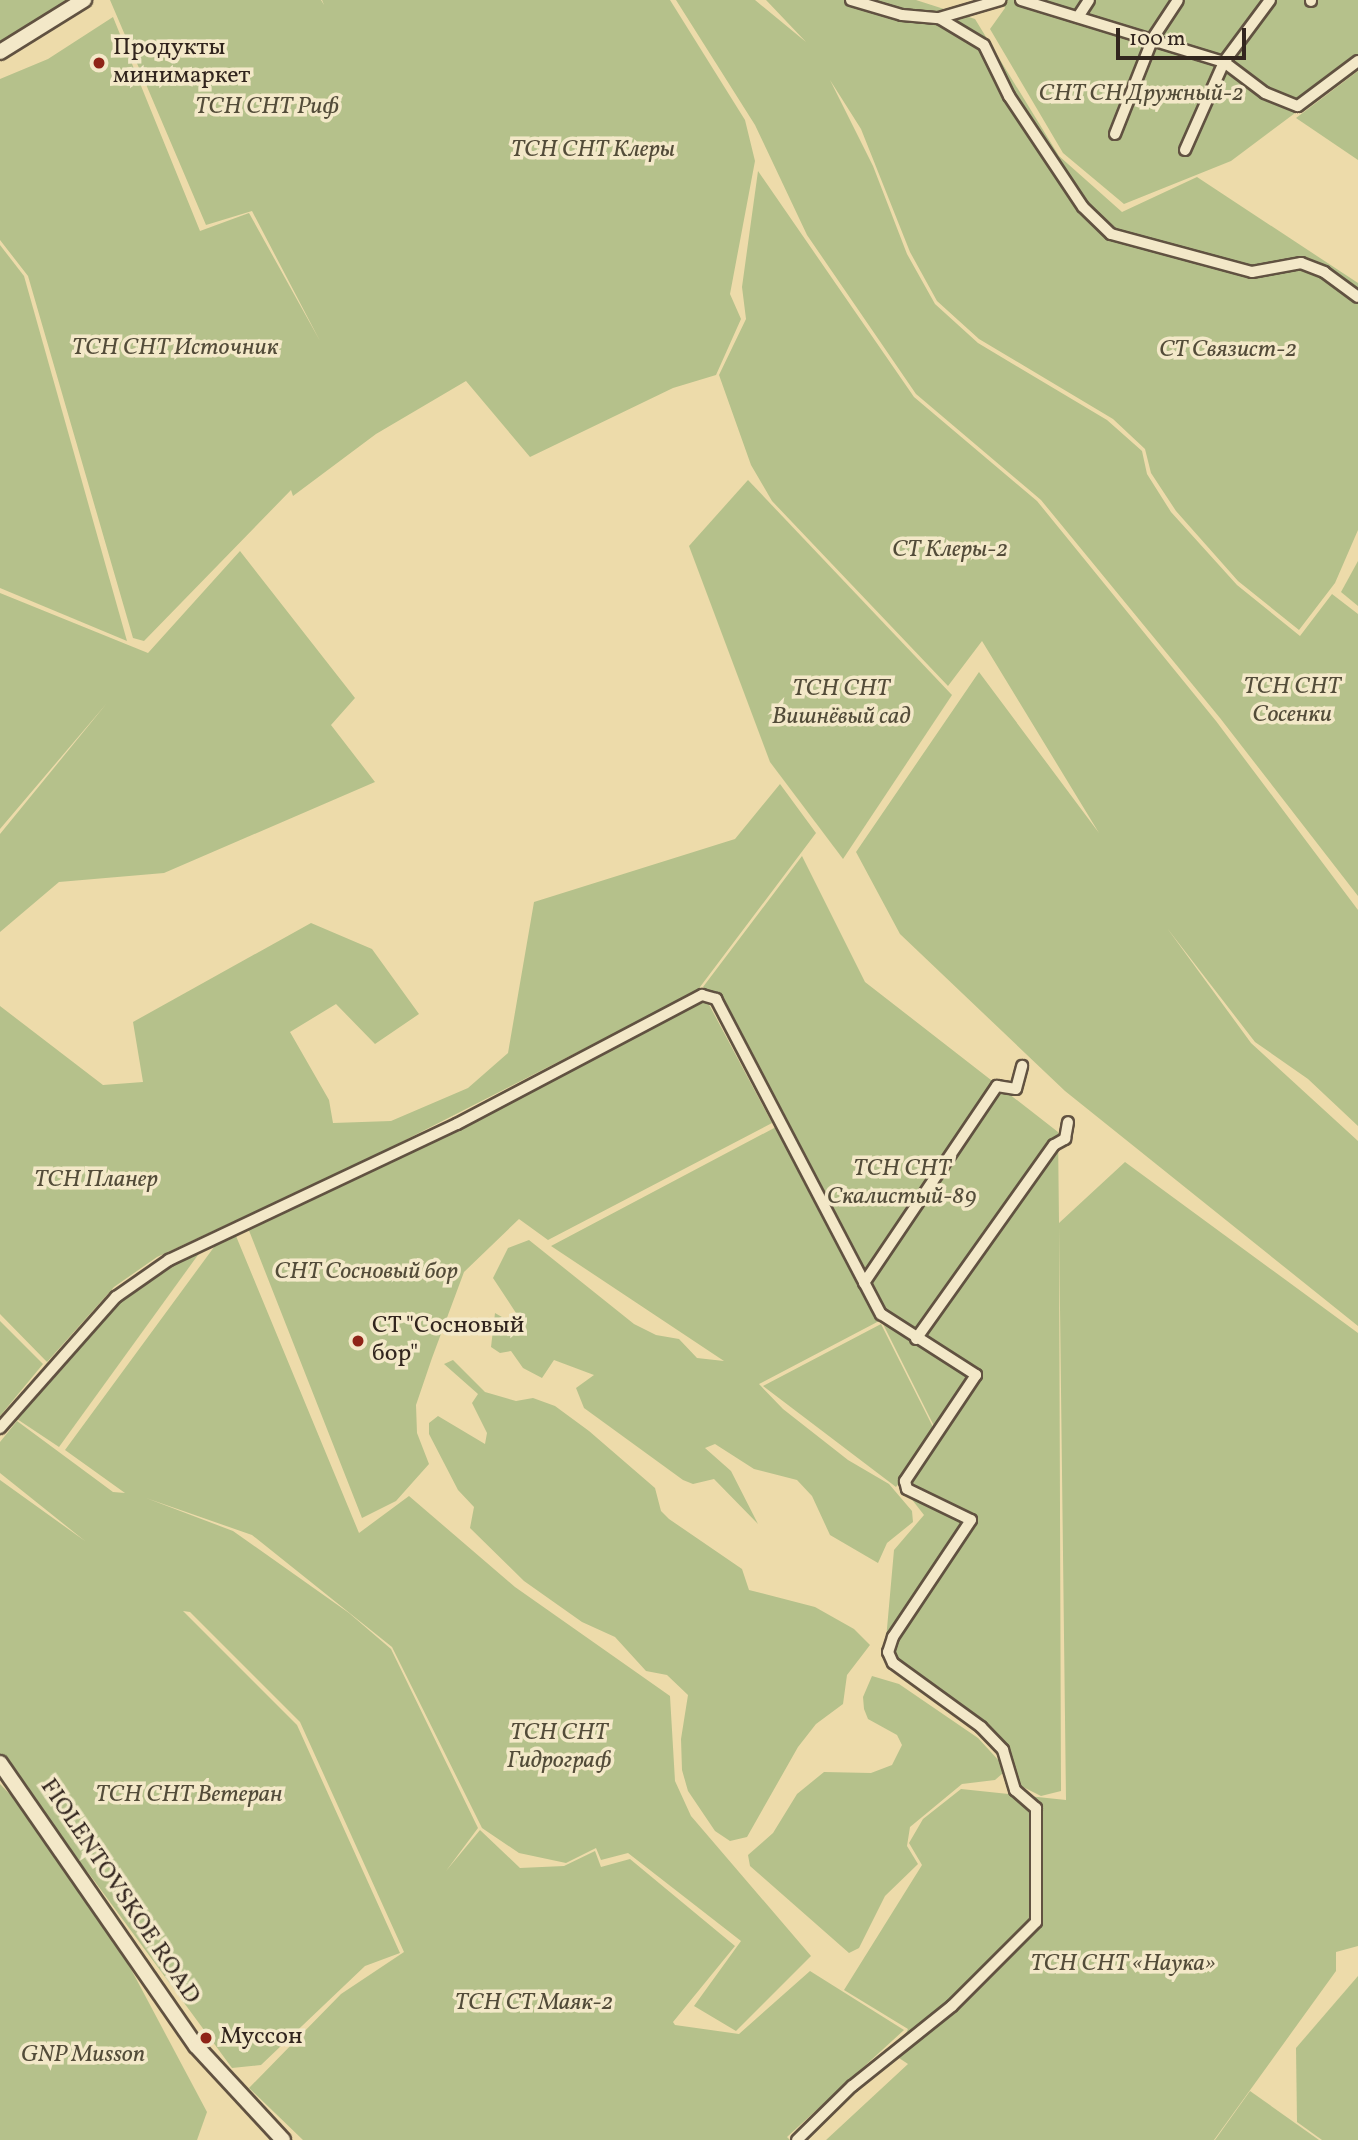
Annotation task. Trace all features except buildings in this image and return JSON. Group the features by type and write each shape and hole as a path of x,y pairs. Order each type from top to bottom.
{"main road":[{"path":"0,52 83,0"},
{"name":"FIOLENTOVSKOE ROAD","path":"0,1763 197,2046 283,2140"}],"street":[{"path":"851,0 902,15 939,18 1000,0"},
{"path":"1021,0 1153,38 1224,62 1265,93 1298,106 1358,61"},
{"path":"1078,17 1089,0"},
{"path":"1115,134 1153,38 1178,0"},
{"path":"1185,150 1224,62 1270,0"},
{"path":"939,18 984,45 1009,96 1083,206 1111,234 1252,272 1301,263 1324,272 1358,297"},
{"path":"0,1428 116,1297 169,1260 447,1129 702,995 716,999 881,1314 916,1339 976,1375 905,1481 907,1489 971,1520 893,1637 888,1653 893,1663 981,1727 1003,1750 1015,1790 1036,1808 1036,1922 952,2006 852,2086 797,2140"},
{"path":"864,1283 997,1086 1016,1089 1022,1066"},
{"path":"916,1339 1054,1145 1065,1139 1069,1122"}],"green space":[{"path":"0,0 72,0 0,44"},
{"path":"110,0 321,0 324,5 322,0 670,0 745,120 755,161 730,294 741,319 716,375 673,388 530,457 466,381 376,434 293,496 291,490 144,641 133,638 28,276 0,240 0,79 48,59 113,17 200,231 249,213 320,341 252,211 206,225"},
{"name":"СТ Связист-2","path":"676,0 755,0 806,42 766,0 916,0 975,19 1059,156 1122,212 1197,177 1358,283 1358,530 1335,583 1299,630 1238,581 1176,511 1151,473 1145,449 1113,419 979,339 937,301 910,252 861,129 830,80 873,166 907,254 935,304 978,343 1107,420 1142,451 1147,474 1171,512 1237,585 1300,636 1332,594 1358,614 1358,896 1220,718 1041,500 916,394 807,235 755,125"},
{"name":"СНТ СН Дружный-2","path":"1002,0 1358,0 1358,66 1231,161 1124,204 1063,153 990,29 1005,8"},
{"path":"1358,71 1358,160 1296,118"},
{"name":"СТ Клеры-2","path":"758,171 914,397 1037,501 1216,721 1358,910 1358,1126 1308,1079 1255,1042 1167,928 1251,1043 1358,1141 1358,1326 1065,1091 900,934 856,852 979,672 1099,833 982,641 948,686 772,501 751,465 719,375 746,319 742,287"},
{"path":"0,245 24,276 127,641 0,588"},
{"name":"ТСН СНТ Вишнёвый сад","path":"748,480 952,695 843,859 770,762 689,546"},
{"path":"240,551 355,698 331,725 375,782 164,873 59,882 0,932 0,834 107,703 0,829 0,593 148,653"},
{"path":"1358,561 1358,606 1341,592"},
{"name":"ТСН Планер","path":"780,784 816,833 697,991 370,1158 157,1257 114,1287 47,1362 0,1314 0,1006 103,1085 143,1082 133,1022 311,923 372,949 419,1014 375,1044 336,1004 290,1032 329,1100 333,1123 391,1121 468,1088 508,1053 534,902 735,839"},
{"path":"802,856 865,982 1058,1132 1059,1223 1125,1162 1358,1333 1358,1946 1336,1952 1336,1971 1214,2140 826,2140 908,2064 896,2056 908,2029 844,1990 922,1865 909,1843 923,1819 961,1789 1066,1800 1059,1226 1061,1791 1041,1796 1021,1786 1012,1756 884,1662 894,1550 924,1515 899,1483 896,1487 763,1386 881,1324 933,1427 905,1472 935,1428 881,1320 759,1384 783,1409 848,1460 889,1484 912,1511 913,1522 887,1543 878,1563 830,1535 812,1496 797,1480 754,1469 715,1444 705,1448 731,1471 758,1524 714,1479 693,1484 683,1480 584,1408 576,1388 594,1375 554,1360 542,1378 523,1368 511,1351 500,1353 491,1347 495,1313 514,1324 516,1313 493,1278 508,1248 529,1240 634,1324 656,1335 679,1339 697,1358 724,1361 551,1246 776,1127 703,987"},
{"name":"СНТ Сосновый бор","path":"705,997 772,1123 548,1240 519,1219 464,1272 432,1358 416,1405 417,1433 429,1464 396,1501 362,1518 248,1228 482,1115"},
{"path":"236,1236 359,1533 409,1496 515,1587 670,1696 675,1781 691,1816 811,1956 736,2031 694,2006 741,1941 628,1853 601,1860 596,1848 566,1863 519,1853 482,1828 392,1647 252,1535 146,1498 233,1531 349,1613 391,1649 478,1828 446,1871 480,1830 520,1868 564,1866 595,1851 601,1867 630,1859 735,1946 673,2022 675,2025 739,2034 810,1971 904,2030 787,2137 790,2140 303,2140 249,2088 341,1994 404,1952 300,1722 190,1612 183,1611 297,1725 400,1953 365,1966 261,2065 232,2068 90,1875 0,1774 0,1480 85,1541 0,1473 0,1442 17,1421 113,1492 125,1493 65,1450 217,1243"},
{"path":"203,1248 59,1447 17,1419 119,1299 156,1273"},
{"path":"0,1321 43,1364 0,1416"},
{"path":"453,1360 485,1392 516,1401 533,1398 555,1406 589,1431 655,1488 661,1511 669,1519 742,1569 749,1590 815,1607 854,1629 870,1645 847,1675 843,1704 816,1724 798,1747 747,1837 730,1841 715,1831 688,1791 682,1770 681,1739 688,1695 667,1675 646,1671 615,1637 582,1622 524,1581 470,1528 474,1507 458,1490 429,1434 429,1423 438,1416 485,1444 487,1433 472,1403 478,1394 444,1364"},
{"path":"872,1676 899,1684 978,1738 1001,1763 1003,1773 995,1780 962,1784 910,1827 907,1846 918,1864 885,1896 859,1948 849,1953 750,1866 748,1855 773,1833 797,1794 824,1772 871,1773 892,1765 902,1745 897,1735 868,1719 864,1709 863,1697"},
{"name":"GNP Musson","path":"0,1784 24,1809 124,1956 207,2112 197,2140 0,2140"},
{"path":"1358,1976 1358,2140 1322,2140 1297,2122 1296,2048"},
{"path":"1250,2091 1319,2140 1215,2140"}],"place":[{"name":"Продукты минимаркет","path":"99,63"},
{"name":"СТ \"Сосновый бор\"","path":"358,1341"},
{"name":"Муссон","path":"206,2038"}],"park label":[{"name":"ТСН СНТ Риф","path":"267,108"},
{"name":"ТСН СНТ Клеры","path":"593,151"},
{"name":"ТСН СНТ Источник","path":"175,349"},
{"name":"ТСН СНТ Сосенки","path":"1292,702"},
{"name":"ТСН СНТ Скалистый-89","path":"902,1184"},
{"name":"ТСН СНТ Гидрограф","path":"559,1748"},
{"name":"ТСН СНТ Ветеран","path":"189,1796"},
{"name":"ТСН СНТ «Наука»","path":"1123,1965"},
{"name":"ТСН СТ Маяк-2","path":"534,2004"}]}
